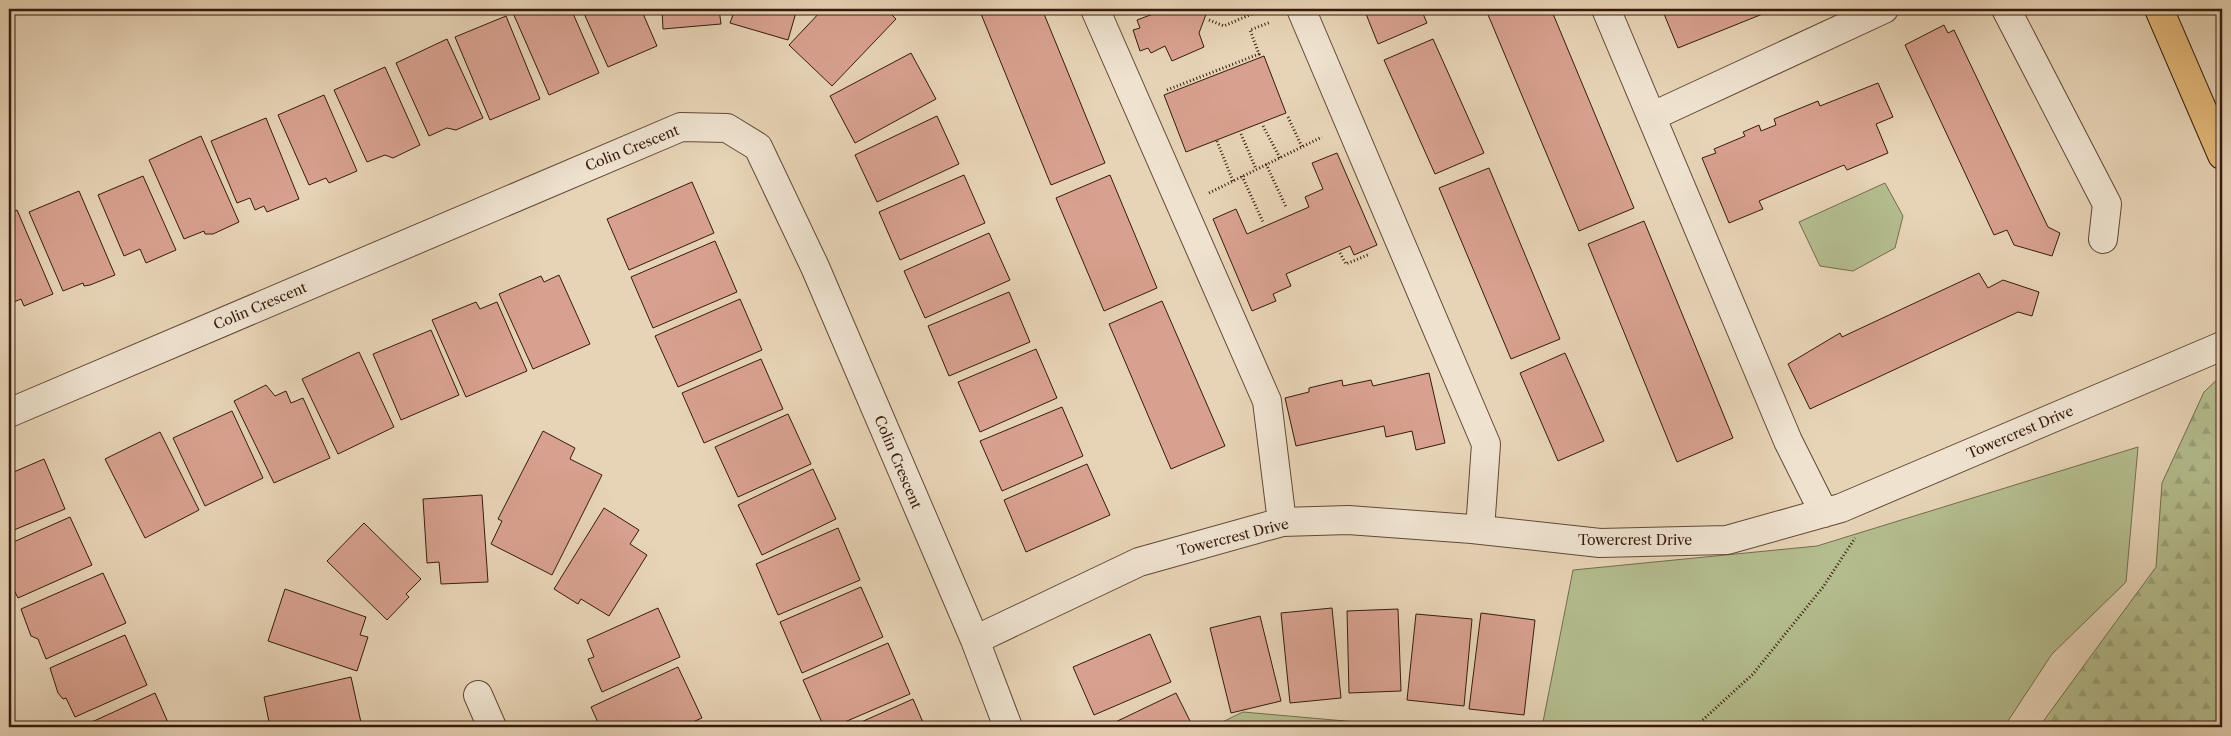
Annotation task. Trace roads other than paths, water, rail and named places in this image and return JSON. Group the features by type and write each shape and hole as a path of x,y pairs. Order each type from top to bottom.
{"main road":[{"path":"2159,9 2222,155"}],"street":[{"path":"1096,9 1267,401 1282,522"},
{"path":"1301,9 1486,444 1480,530"},
{"path":"1606,9 1653,116 1788,441 1824,513"},
{"path":"1653,116 1884,9"},
{"path":"2006,9 2107,204 2103,238"},
{"name":"Colin Crescent","path":"9,413 680,127 727,128 758,147 815,267 975,640 1008,727"},
{"name":"Towercrest Drive","path":"975,640 1139,562 1282,522 1348,520 1480,530 1600,543 1727,540 1841,508 2222,346"},
{"path":"478,695 492,727"}]}
